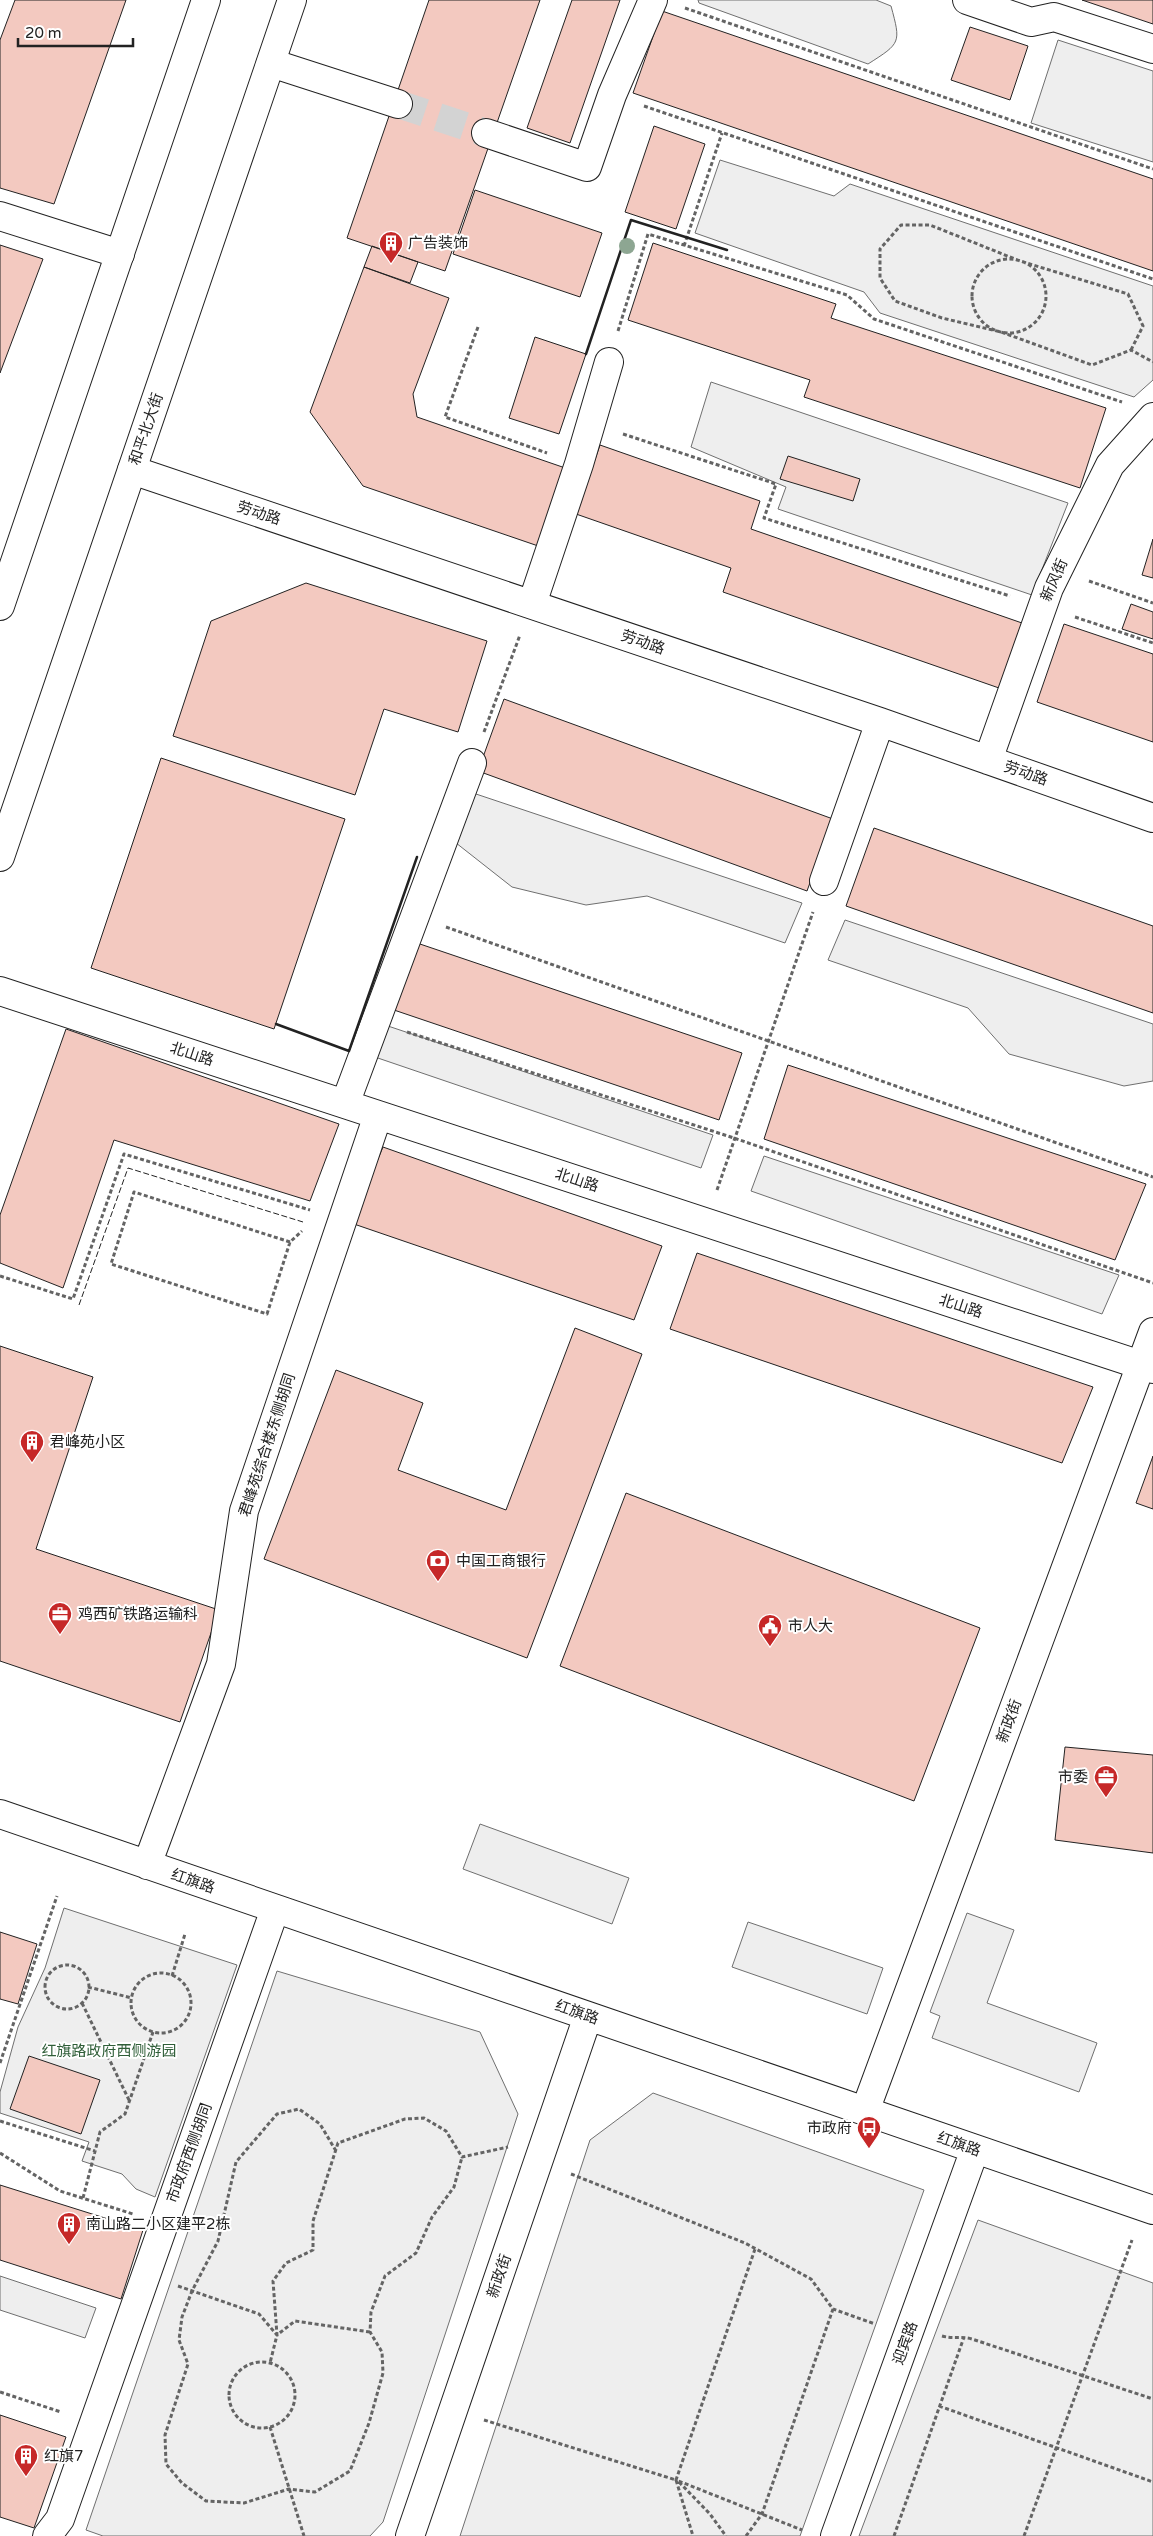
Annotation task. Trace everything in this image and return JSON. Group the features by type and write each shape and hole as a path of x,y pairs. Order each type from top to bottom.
{"street":[{"path":"0,606 206,0"},
{"name":"和平北大街","path":"0,857 292,0"},
{"path":"486,133 587,167 612,95 652,0"},
{"path":"968,0 1031,22 1054,17 1153,49"},
{"path":"271,63 398,104"},
{"path":"0,216 120,254"},
{"path":"532,604 579,464 589,423 608,362"},
{"name":"新风街","path":"988,760 1042,606 1058,571 1110,465 1153,417"},
{"name":"劳动路","path":"132,470 880,722 1153,818"},
{"path":"824,881 880,722"},
{"path":"344,1104 472,763"},
{"name":"北山路","path":"0,991 1147,1367"},
{"name":"君峰苑综合楼东侧胡同","path":"147,1865 221,1664 244,1511 378,1115"},
{"name":"新政街","path":"865,2111 1147,1367 1153,1332"},
{"name":"红旗路","path":"0,1814 1153,2210"},
{"name":"市政府西侧胡同","path":"47,2536 60,2519 276,1909"},
{"name":"新政街","path":"410,2536 588,2016"},
{"name":"迎宾路","path":"835,2536 975,2150"}],"path":[{"path":"679,6 1153,169"},
{"path":"612,95 1153,279"},
{"path":"684,246 722,133"},
{"path":"901,225 930,225 1020,261 1032,267 1040,276 1045,288 1046,300 1043,312 1025,330 1013,333 1001,332 942,318 895,301 880,278 880,249 901,225"},
{"path":"608,362 648,234 847,295 874,319 1125,403"},
{"path":"1009,259 1020,261 1128,294 1143,326 1131,350 1092,364 990,328 980,320 972,298 973,286 978,276 987,267 1009,259"},
{"path":"478,327 445,417 579,464"},
{"path":"1131,350 1153,362"},
{"path":"589,423 776,484 764,518 1042,606"},
{"path":"1058,571 1153,603"},
{"path":"1087,620 1153,643"},
{"path":"485,730 508,667"},
{"path":"415,916 1153,1178"},
{"path":"705,1222 808,928"},
{"path":"376,1022 734,1138 1153,1283"},
{"path":"0,1276 73,1299 124,1154 313,1211"},
{"path":"134,1192 290,1242 267,1314 111,1264 134,1192"},
{"path":"0,2063 57,1896"},
{"path":"172,1976 185,1934"},
{"path":"68,1966 81,1971 86,1976 88,1987 82,2003 69,2009 55,2005 46,1994 46,1981 54,1969 68,1966"},
{"path":"159,1974 172,1976 185,1985 190,1994 191,2003 189,2013 178,2028 169,2032 154,2032 141,2025 135,2018 132,1998 135,1990 149,1976 159,1974"},
{"path":"88,1987 132,1998"},
{"path":"82,2003 129,2100"},
{"path":"83,2198 100,2132 125,2114 154,2032"},
{"path":"270,2363 277,2335 273,2281 286,2262 313,2250 314,2221 336,2151 338,2143 405,2119 424,2118 446,2132 462,2157 454,2187 432,2217 416,2253 385,2276 371,2312 370,2332 382,2352 383,2373 369,2423 350,2471 315,2492 289,2489 244,2503 206,2501 182,2483 166,2464 165,2435 188,2364 179,2340 182,2317 192,2290 218,2242 236,2162 277,2114 299,2109 320,2124 336,2151"},
{"path":"0,2121 95,2151"},
{"path":"462,2157 511,2146"},
{"path":"0,2153 60,2191 164,2225"},
{"path":"570,2174 755,2249 810,2279 833,2309 908,2336"},
{"path":"1024,2536 1132,2240"},
{"path":"693,2536 676,2480 755,2249"},
{"path":"146,2274 259,2314 277,2335"},
{"path":"746,2536 762,2514 833,2309"},
{"path":"277,2335 295,2321 370,2332"},
{"path":"894,2536 964,2337"},
{"path":"972,2339 1153,2400"},
{"path":"259,2362 270,2363 280,2367 288,2375 293,2385 295,2396 288,2415 270,2427 259,2428 249,2426 236,2416 229,2401 232,2380 238,2371 248,2365 259,2362"},
{"path":"0,2392 94,2423"},
{"path":"939,2406 1153,2482"},
{"path":"484,2420 676,2480 807,2532"},
{"path":"270,2427 304,2536"},
{"path":"676,2480 710,2514 726,2536"}],"green space":[{"path":"698,0 876,0 891,6 897,35 896,41 887,51 868,64 699,3"},
{"path":"1058,40 1153,71 1153,162 1031,123"},
{"path":"720,160 834,196 850,184 1153,286 1153,380 1134,397 880,313 864,292 695,233"},
{"path":"711,382 1068,503 1032,595 778,509 786,487 691,447"},
{"path":"467,791 802,903 785,943 647,896 586,905 512,887 451,839"},
{"path":"845,920 1153,1024 1153,1081 1124,1086 1009,1054 968,1008 828,960"},
{"path":"376,1022 713,1135 701,1168 369,1055"},
{"path":"764,1156 1119,1275 1102,1314 751,1191"},
{"path":"480,1824 629,1878 612,1924 463,1869"},
{"name":"红旗路政府西侧游园","path":"64,1908 237,1965 155,2197 136,2189 122,2174 82,2161 89,2142 0,2113 0,2092 18,2027 45,1968"},
{"path":"967,1913 1014,1930 987,2003 1097,2043 1079,2092 932,2038 940,2016 930,2012"},
{"path":"748,1922 883,1968 867,2014 732,1967"},
{"path":"277,1971 480,2032 518,2114 383,2522 370,2536 103,2536 86,2530"},
{"path":"653,2093 924,2190 800,2536 460,2536 590,2140"},
{"path":"978,2220 1153,2283 1153,2536 859,2536"},
{"path":"0,2276 96,2308 85,2338 0,2310"}],"building":[{"path":"15,0 126,0 54,204 0,188 0,40"},
{"path":"429,0 540,0 445,271 347,238"},
{"path":"572,0 620,0 570,143 527,128"},
{"path":"1082,0 1153,0 1153,24"},
{"path":"662,11 1153,179 1153,271 633,93"},
{"path":"970,27 1028,46 1010,100 951,80"},
{"path":"654,126 705,144 676,229 625,212"},
{"path":"475,190 602,233 580,297 453,254"},
{"path":"653,243 836,304 831,318 1106,408 1080,488 804,397 810,380 628,320"},
{"path":"0,245 43,259 0,373"},
{"name":"广告装饰","path":"372,246 418,262 410,283 364,267"},
{"path":"364,267 449,298 413,394 417,417 574,471 547,549 363,486 310,412"},
{"path":"535,337 586,354 559,434 509,418"},
{"path":"600,445 760,501 751,529 1022,623 999,688 723,592 731,568 576,514"},
{"path":"788,456 860,479 853,501 780,479"},
{"path":"1153,539 1153,578 1142,575"},
{"path":"306,583 487,641 458,732 384,709 355,795 173,736 211,621"},
{"path":"1131,604 1153,612 1153,639 1122,629"},
{"path":"1064,624 1153,654 1153,742 1037,702"},
{"path":"504,699 833,819 807,891 478,771"},
{"path":"161,758 345,819 274,1029 91,968"},
{"path":"874,828 1153,926 1153,1013 846,906"},
{"path":"417,943 742,1053 719,1120 391,1009"},
{"path":"66,1029 339,1124 310,1201 114,1140 63,1288 0,1263 0,1215"},
{"path":"788,1065 1146,1184 1115,1260 764,1139"},
{"path":"383,1147 662,1246 634,1320 351,1223"},
{"path":"697,1253 1093,1387 1062,1463 670,1329"},
{"path":"575,1328 642,1354 527,1658 264,1559 336,1370 423,1403 398,1470 506,1510"},
{"name":"君峰苑小区","path":"0,1346 93,1377 36,1549 219,1610 180,1722 0,1661"},
{"path":"1153,1456 1153,1509 1136,1503"},
{"name":"市人大","path":"626,1493 980,1628 914,1801 560,1666"},
{"name":"市委","path":"1065,1747 1153,1755 1153,1853 1055,1840"},
{"path":"0,1932 37,1944 18,2004 0,1999"},
{"path":"29,2056 100,2080 81,2134 10,2109"},
{"name":"南山路二小区建平2栋","path":"0,2185 143,2230 121,2299 0,2260"},
{"name":"红旗7","path":"0,2415 66,2437 34,2528 0,2517"}],"tunnel":[{"path":"398,104 486,133"}],"fence":[{"path":"79,1305 128,1168 303,1222"}],"wall":[{"path":"586,354 631,220 727,250"},
{"path":"276,1024 349,1051 417,857"}],"place":[{"name":"广告装饰","path":"391,264"},
{"name":"君峰苑小区","path":"32,1463"},
{"name":"中国工商银行","path":"438,1582"},
{"name":"鸡西矿铁路运输科","path":"60,1635"},
{"name":"市人大","path":"770,1647"},
{"name":"市委","path":"1106,1798"},
{"name":"市政府","path":"869,2149"},
{"name":"南山路二小区建平2栋","path":"69,2245"},
{"name":"红旗7","path":"26,2477"}]}
